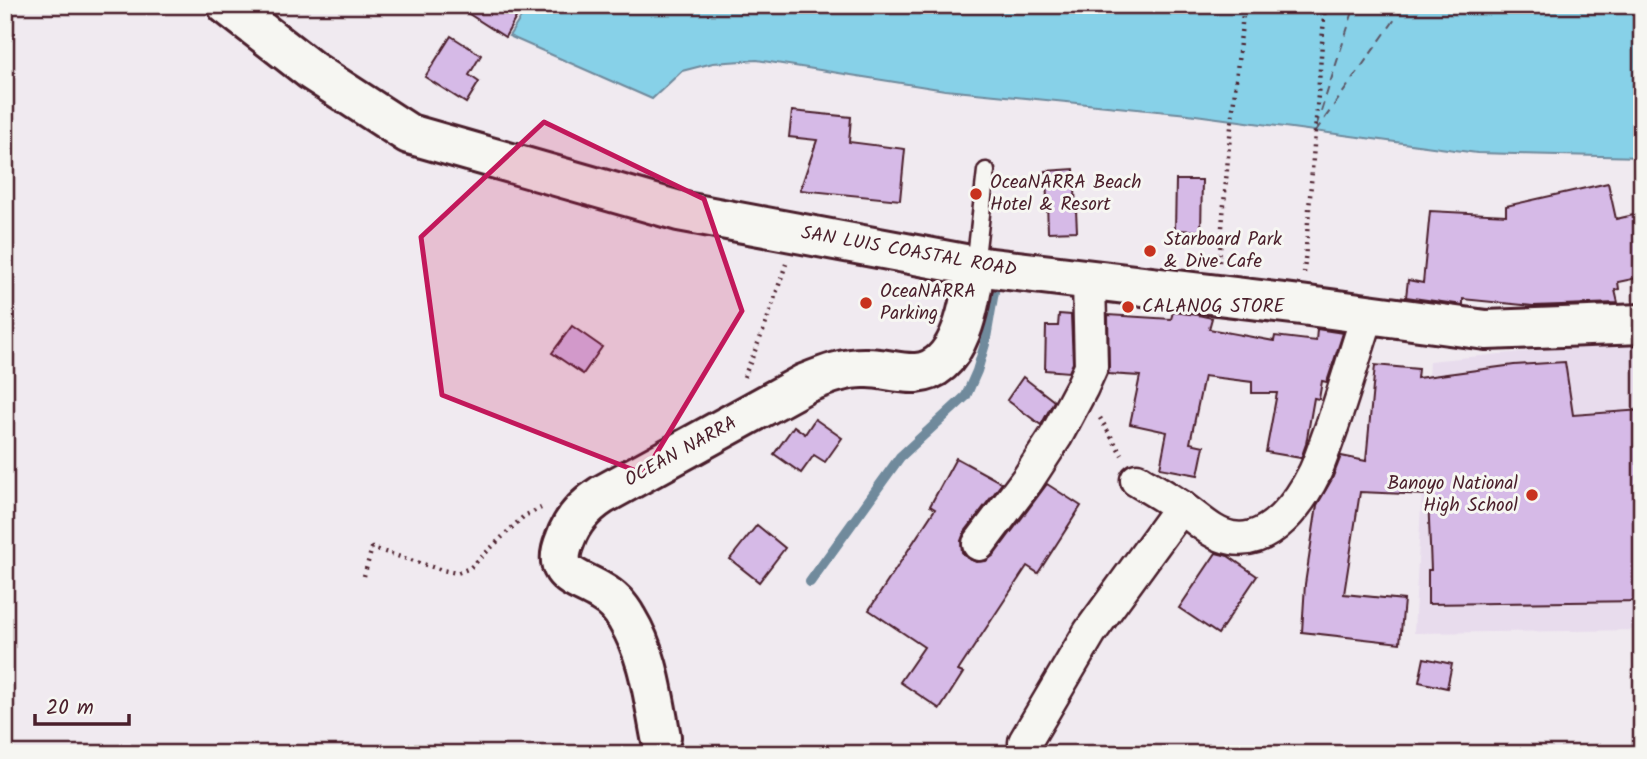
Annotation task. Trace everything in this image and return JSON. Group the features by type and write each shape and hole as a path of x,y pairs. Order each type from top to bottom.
{"street":[{"name":"SAN LUIS COASTAL ROAD","path":"227,5 312,71 409,134 679,211 975,266 1486,330 1642,324"},
{"name":"OCEAN NARRA","path":"661,737 649,670 629,622 612,600 596,588 568,574 560,561 561,550 576,518 602,495 786,394 828,374 867,368 917,373 937,365 948,354 964,325 975,266"},
{"path":"979,544 1000,519 1056,436 1091,367 1090,280"},
{"path":"1137,480 1220,535 1238,539 1268,530 1283,519 1296,503 1315,471 1368,314"},
{"path":"1027,754 1026,743 1090,632 1181,507"}],"lane":[{"path":"975,266 986,171"}],"path":[{"path":"1217,295 1244,5"},
{"path":"1301,305 1325,5"},
{"path":"743,380 764,329 796,233"},
{"path":"1082,387 1137,480"}],"highlighted area":[{"path":"544,122 704,199 742,311 644,474 442,395 421,237"}],"shaded area":[{"name":"Banoyo National High School","path":"1642,340 1642,630 1414,633 1429,361"}],"water":[{"path":"529,5 1642,5 1642,157 1477,153 1188,114 945,90 757,60 713,63 682,71 652,99 509,36"}],"building":[{"path":"455,5 504,5 518,14 505,37"},
{"path":"451,36 481,55 469,75 479,82 466,103 425,77"},
{"path":"792,111 851,117 849,142 905,149 900,200 800,190 817,140 789,137"},
{"path":"1074,169 1077,231 1048,232 1046,171"},
{"path":"1176,180 1202,180 1201,231 1175,230"},
{"path":"1608,183 1616,219 1638,214 1642,232 1642,277 1618,282 1619,289 1615,290 1618,303 1533,306 1463,299 1463,305 1406,297 1408,280 1423,283 1430,211 1506,215 1506,206"},
{"path":"1173,312 1212,318 1209,329 1274,341 1275,336 1316,341 1317,329 1343,333 1327,382 1322,381 1319,399 1314,398 1301,458 1266,452 1277,393 1252,393 1252,382 1204,376 1190,443 1204,446 1198,475 1160,468 1167,432 1130,424 1140,376 1108,374 1108,315 1171,319"},
{"path":"1059,314 1071,315 1073,363 1069,372 1045,370 1046,326 1058,326"},
{"path":"572,326 602,347 583,374 552,353"},
{"name":"Banoyo National High School","path":"1565,362 1573,415 1642,410 1642,601 1428,604 1428,570 1431,570 1428,495 1360,492 1344,594 1404,600 1400,643 1302,632 1305,584 1317,505 1341,456 1366,461 1375,365 1418,369 1417,378 1514,365"},
{"path":"1023,377 1054,401 1041,425 1007,400"},
{"path":"815,419 842,438 825,462 814,455 801,473 774,454 794,426 805,434"},
{"path":"956,458 1002,483 964,533 961,541 962,552 976,562 986,561 994,555 1047,484 1081,506 1038,573 1027,566 958,671 963,673 940,709 900,682 924,647 869,610 935,509 930,506"},
{"path":"757,525 785,548 759,582 730,559"},
{"path":"1216,553 1228,556 1257,576 1218,634 1179,608"},
{"path":"1424,658 1452,664 1447,688 1419,682"}],"waterway":[{"path":"810,582 900,457 966,396 985,344 995,286"}],"ferry route":[{"path":"1316,127 1355,5"},
{"path":"1315,132 1405,5"}],"place":[{"name":"OceaNARRA Beach Hotel & Resort","path":"976,194"},
{"name":"Starboard Park & Dive Cafe","path":"1150,251"},
{"name":"OceaNARRA Parking","path":"866,303"},
{"name":"CALANOG STORE","path":"1128,307"},
{"name":"Banoyo National High School","path":"1532,495"}]}
